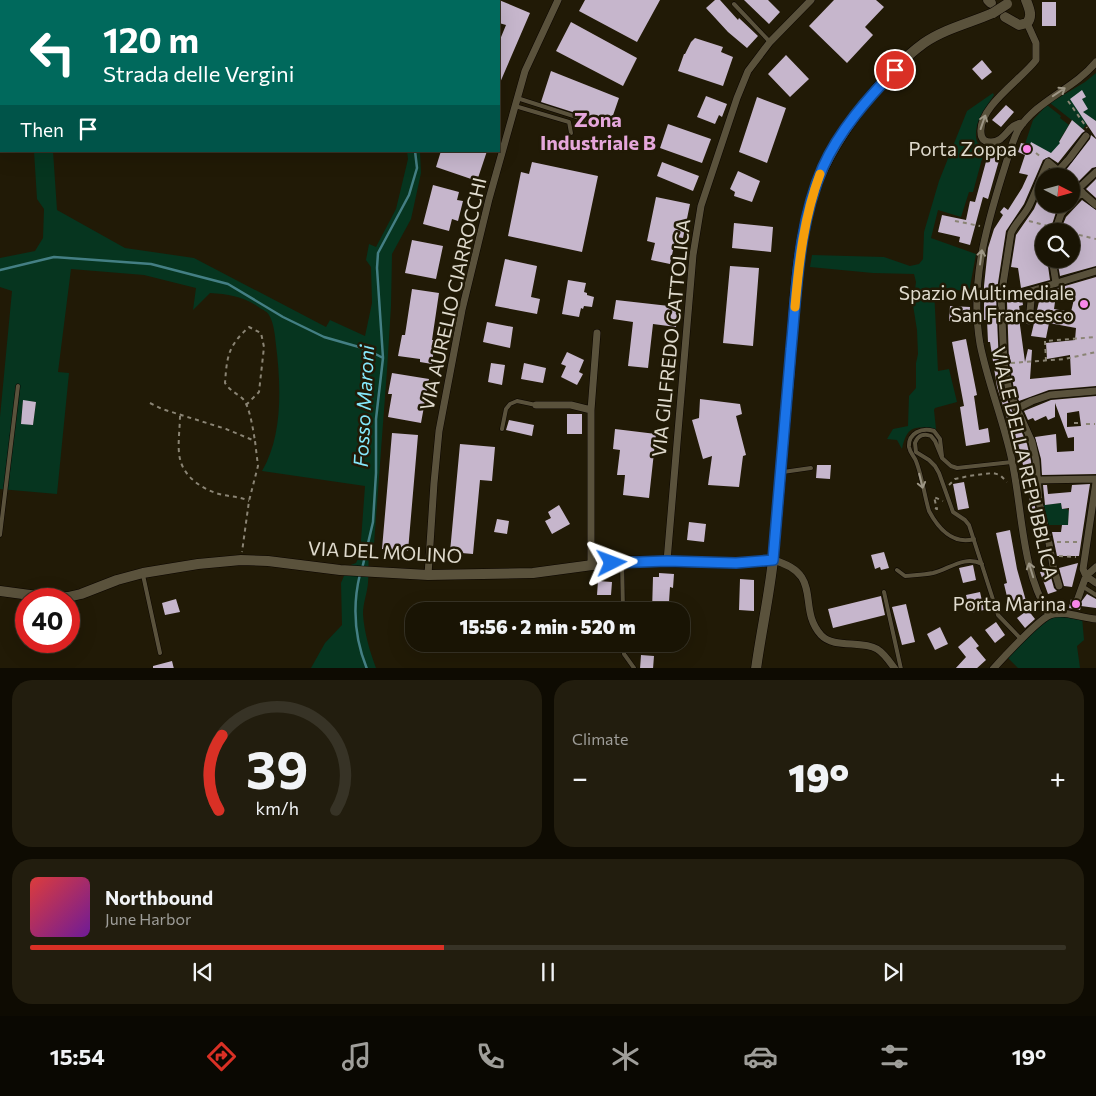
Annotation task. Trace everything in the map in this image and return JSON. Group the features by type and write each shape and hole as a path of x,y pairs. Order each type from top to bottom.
{"street":[{"name":"VIA AURELIO CIARROCCHI","path":"428,575 434,482 448,381 462,310 489,199 517,98 533,52 558,0"},
{"name":"VIA GILFREDO CATTOLICA","path":"667,561 696,230 701,206 737,98 748,71 770,42 811,0"},
{"path":"1005,17 1019,25 1027,23 1031,14 1026,0"},
{"path":"756,668 773,560 799,256 812,198 824,166 856,115 906,58 931,38 991,5 1010,2"},
{"path":"1023,123 1013,126 998,141 984,140 981,136 980,130 984,117 995,101 1036,60 1036,43 1027,23"},
{"name":"VIALE DELLA REPUBBLICA","path":"1050,615 1040,597 1028,564 1012,462 980,344 978,281 986,228 1015,137 1023,123 1042,104 1077,80 1096,62"},
{"path":"1064,168 1088,134"},
{"path":"1045,168 1048,162 1054,168"},
{"path":"1096,172 1080,191 1096,205"},
{"path":"1035,192 1022,218 1013,227 1011,233 1002,297 1004,364 1016,409 1032,442 1036,460 1039,502 1059,586"},
{"path":"1054,268 1056,283"},
{"path":"1002,297 1032,291 1096,271"},
{"path":"1029,322 1032,291"},
{"path":"591,565 591,410 597,333"},
{"path":"1016,409 1050,394 1096,391"},
{"path":"536,405 571,405 591,410"},
{"path":"1037,480 1096,481 1083,569 1086,576 1096,583"},
{"name":"VIA DEL MOLINO","path":"0,591 45,597 68,596 81,594 116,580 143,573 198,564 241,560 268,561 377,573 428,575 533,573 622,562 736,563 773,560"},
{"path":"773,560 790,566 806,582 812,618 816,628 823,637 841,643 867,645 876,648 883,653 895,668"},
{"path":"1077,600 1086,576 1096,568"},
{"path":"993,668 1039,623 1050,615 1075,612 1096,619"}],"lane":[{"path":"734,4 770,42"},
{"path":"517,98 589,121"},
{"path":"515,106 569,122 571,133"},
{"path":"0,535 18,386"},
{"path":"502,429 506,409 510,404 518,402 536,405"},
{"path":"942,458 941,442 934,431 921,430 912,436 910,451 916,460 932,518 953,539 974,540"},
{"path":"1012,462 957,468 946,463 931,436 923,435 916,440 914,446 916,452 935,466 953,512 970,524 998,615 1022,640"},
{"path":"780,472 811,468"},
{"path":"897,570 905,576 923,575 943,570 962,562 977,561 982,564"},
{"path":"622,562 623,602"},
{"path":"143,573 160,653"},
{"path":"1082,586 1096,595"},
{"path":"884,592 901,668"},
{"path":"624,652 634,668"}],"path":[{"path":"1068,100 1088,134"},
{"path":"1022,218 1036,223"},
{"path":"955,221 986,228"},
{"path":"1080,236 1096,240"},
{"path":"242,542 258,466 255,441 246,405 242,398 231,391 225,383 227,360 236,339 249,327 261,333 264,347 259,392 246,405"},
{"path":"1046,361 1045,341 1096,337"},
{"path":"1004,364 1065,359 1096,352"},
{"path":"150,403 162,410 226,429 255,441"},
{"path":"180,416 180,458 186,470 199,486 219,494 242,497 249,502"},
{"path":"1074,423 1081,423"},
{"path":"1086,424 1095,424"},
{"path":"945,492 949,484 955,479 1000,474 1005,478 1012,493 1018,497"},
{"path":"927,503 937,510 934,497 944,502 948,500"},
{"path":"1049,542 1086,542"},
{"path":"1051,556 1084,557"}],"green space":[{"path":"1096,73 1096,121 1091,118 1083,129 1050,103 1085,82"},
{"path":"993,93 994,95 980,117 976,129 977,142 985,148 973,192 969,192 961,217 938,210 931,238 976,254 969,292 946,288 934,289 938,371 949,369 957,402 935,408 936,429 913,429 906,436 902,449 897,440 887,439 893,429 908,426 909,396 916,388 918,354 913,305 916,282 914,274 873,273 810,267 812,255 884,257 910,266 919,264 923,259 924,232 939,181 967,111"},
{"path":"1047,105 1069,125 1059,141 1062,144 1048,156 1025,144 1033,120"},
{"path":"34,152 53,152 57,210 125,248 194,258 326,327 330,320 365,336 372,303 371,267 366,260 369,244 376,247 396,209 408,159 407,152 420,152 421,173 411,219 392,254 391,306 374,544 369,548 368,583 363,614 368,642 376,668 311,668 325,643 342,625 341,583 348,566 356,563 360,554 365,486 262,471 274,442 277,426 279,410 278,360 271,318 267,312 249,301 230,295 210,293 193,310 196,288 144,275 71,269 58,372 69,373 57,494 0,489 0,417 12,291 0,287 0,258 35,251 43,238 44,209 37,199","holes":["23,401 36,402 33,425 21,423"]},
{"path":"1061,503 1062,509 1069,511 1068,525 1047,525 1042,505"},
{"path":"1049,615 1082,617 1084,640 1077,646 1080,668 1018,668 1006,656"}],"building":[{"path":"500,0 530,13 500,83 500,40 506,25 500,23"},
{"path":"585,0 660,0 637,42 579,11"},
{"path":"715,0 720,0 738,20 739,18 758,36 747,48 728,32 706,8"},
{"path":"744,0 768,0 780,12 769,24"},
{"path":"834,0 876,0 884,7 865,27 873,35 847,63 809,26"},
{"path":"1042,2 1056,2 1056,26 1042,26"},
{"path":"571,22 637,58 623,86 556,51"},
{"path":"695,38 723,47 721,52 733,57 723,86 678,71 684,54"},
{"path":"786,55 809,79 790,97 768,74"},
{"path":"982,60 992,72 982,80 972,69"},
{"path":"551,71 619,98 610,124 541,102"},
{"path":"1082,90 1086,97 1082,99 1088,109 1083,112 1096,121 1096,138 1070,99"},
{"path":"706,96 727,104 722,117 719,115 715,124 697,117"},
{"path":"757,97 786,108 767,163 739,152"},
{"path":"1006,105 1014,112 1001,127 992,120"},
{"path":"1072,120 1085,131 1058,163 1049,157 1043,160 1040,168 1035,168 1035,179 1024,204 1006,231 996,296 999,364 1004,393 1027,444 1031,461 1037,516 1033,517 1017,439 1012,434 997,387 990,342 988,342 987,320 984,320 984,286 988,248 994,229 1003,215 1000,212 1004,207 1008,210 1028,175 1019,173 1025,155 1018,152 1021,143 1030,145 1031,142 1051,153"},
{"path":"668,124 711,139 702,163 660,148"},
{"path":"1091,135 1096,139 1096,167 1092,168 1080,180 1080,168 1068,168 1090,139"},
{"path":"990,147 1002,150 988,199 983,197 970,245 959,242 960,237 938,232 942,215 966,220 970,201 975,202"},
{"path":"441,152 487,152 477,181 436,167"},
{"path":"532,162 598,176 582,252 508,236 521,172 529,174"},
{"path":"662,162 699,176 693,191 657,176"},
{"path":"738,171 760,181 752,202 734,196 735,192 730,189"},
{"path":"1096,179 1096,198 1086,189"},
{"path":"433,185 459,192 457,200 463,201 458,221 452,219 449,231 423,224"},
{"path":"656,197 690,204 683,238 676,237 670,264 651,260 655,243 647,241"},
{"path":"1082,200 1096,210 1096,266 1060,276 1059,268 1080,268 1080,223 1064,223 1070,213 1080,213 1080,202"},
{"path":"1035,207 1035,213 1056,213 1053,223 1035,223 1035,268 1048,268 1050,280 1021,288 1018,268 1011,267 1016,235"},
{"path":"734,223 773,227 771,252 732,248"},
{"path":"412,240 443,246 436,279 405,273"},
{"path":"505,259 537,266 531,297 540,299 537,314 495,306"},
{"path":"730,266 759,268 753,346 723,343"},
{"path":"1096,277 1096,386 1049,390 1019,401 1014,389 1009,362 1007,302 1022,299 1023,305 1019,306 1021,318 1019,318 1025,362 1028,349 1032,350 1030,379 1071,375 1070,355 1047,359 1046,343 1075,340 1076,328 1049,323 1046,338 1031,336 1041,293","holes":["1056,295 1074,299 1071,312 1054,309"]},
{"path":"568,280 586,283 584,292 594,297 592,307 584,306 583,309 581,308 579,317 562,314"},
{"path":"412,289 439,293 432,340 435,340 432,364 420,362 420,359 398,356 402,335 405,335"},
{"path":"616,300 678,307 676,327 653,324 648,368 628,366 633,322 613,319"},
{"path":"950,306 970,307 969,323 949,321"},
{"path":"487,322 513,327 510,348 483,342"},
{"path":"966,339 977,395 974,396 979,430 988,428 990,442 966,446 960,407 964,406 952,342"},
{"path":"567,352 584,360 579,372 583,374 577,385 561,377 566,366 561,364"},
{"path":"491,363 505,365 502,385 488,382"},
{"path":"524,363 546,368 543,383 521,379"},
{"path":"392,373 429,379 421,423 388,417 392,394 388,394"},
{"path":"1096,396 1096,474 1042,475 1041,459 1035,437 1056,434 1057,452 1074,451 1074,437 1068,438 1055,403 1055,417 1048,420 1046,416 1035,421 1033,418 1028,420 1024,411 1051,400","holes":["1079,411 1081,426 1067,427 1067,413"]},
{"path":"700,399 740,404 742,414 736,416 746,455 743,456 739,487 708,485 712,456 703,459 692,420 699,418"},
{"path":"23,400 36,402 33,425 21,424"},
{"path":"567,414 582,414 582,434 567,434"},
{"path":"509,420 534,425 532,436 506,430"},
{"path":"615,429 656,434 649,498 623,495 625,475 617,475 620,450 613,449"},
{"path":"392,433 418,435 408,551 382,549"},
{"path":"460,444 495,447 492,481 480,480 473,554 450,552"},
{"path":"817,465 831,465 830,479 816,478"},
{"path":"964,482 969,508 958,510 953,484"},
{"path":"1090,484 1079,556 1057,556 1052,532 1061,532 1062,525 1068,525 1069,508 1062,509 1061,503 1045,505 1043,485 1047,485 1048,494 1071,492 1072,485"},
{"path":"559,505 570,524 552,534 545,521 551,518 548,512"},
{"path":"497,519 509,521 507,534 494,532"},
{"path":"689,522 706,524 704,542 687,540"},
{"path":"1010,530 1017,569 1026,601 1009,605 1004,584 1007,583 996,533"},
{"path":"884,552 889,568 881,570 880,567 875,569 871,555"},
{"path":"1078,563 1072,587 1064,586 1059,568"},
{"path":"973,565 976,580 963,583 959,568"},
{"path":"1049,570 1054,588 1057,591 1048,594 1040,572"},
{"path":"659,573 674,574 673,588 670,587 669,602 652,602 653,577 659,577"},
{"path":"740,579 754,580 754,611 739,610"},
{"path":"598,581 612,582 611,595 597,595"},
{"path":"980,592 984,610 970,613 966,595"},
{"path":"1087,594 1096,599 1096,608 1081,606 1080,610 1069,608 1071,599 1073,605 1078,606"},
{"path":"881,596 885,615 833,628 828,609"},
{"path":"176,599 180,612 165,615 162,603"},
{"path":"906,604 915,642 902,645 892,607"},
{"path":"1028,610 1035,619 1025,628 1017,618"},
{"path":"996,622 1005,635 995,643 985,630"},
{"path":"940,627 948,644 935,650 927,634"},
{"path":"971,636 979,646 976,648 986,660 977,668 956,668 966,657 958,647"},
{"path":"641,655 654,656 653,668 640,668"},
{"path":"172,661 174,668 153,668 153,666"}],"waterway":[{"name":"Fosso Maroni","path":"362,569 373,522 376,473 376,419 383,358 377,268 378,253 409,195 417,168 415,152"},
{"path":"0,270 54,257 151,264 228,284 283,317 324,337 366,349 383,358"},
{"name":"Fosso Maroni","path":"360,574 355,610 359,645 367,668"}],"tunnel":[{"path":"1075,609 1077,601"}],"slow traffic":[{"path":"795,307 799,256 812,198 820,174"}],"place":[{"name":"Porta Zoppa","path":"1027,149"},
{"name":"Spazio Multimediale San Francesco","path":"1084,304"},
{"name":"Porta Marina","path":"1076,604"}],"district":[{"name":"Zona Industriale B","path":"598,132"}],"route":[{"path":"612,563 667,561 736,563 773,560 799,256 812,198 824,166 839,140 856,115 895,70"}]}
